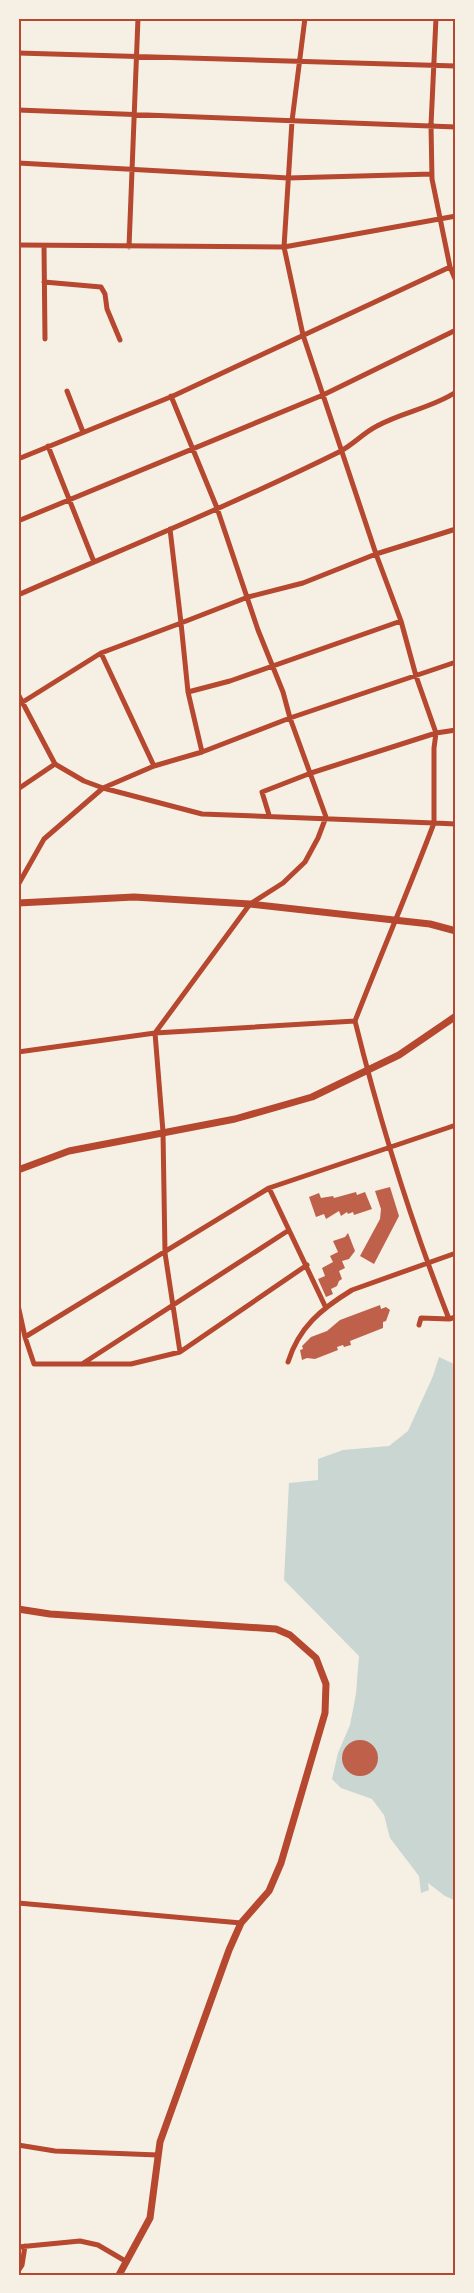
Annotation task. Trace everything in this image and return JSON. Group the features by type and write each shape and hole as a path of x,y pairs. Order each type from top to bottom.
{"street":[{"path":"129,247 138,18"},
{"path":"305,18 292,121 284,247 303,335 376,554 401,621 416,676 436,733 434,823 397,921 355,1021 390,1147 427,1264 449,1319"},
{"path":"436,18 431,125 432,174 450,267 456,281"},
{"path":"18,53 456,66"},
{"path":"18,110 456,127"},
{"path":"18,163 288,178 432,174"},
{"path":"18,245 284,247 456,216"},
{"path":"44,246 45,339"},
{"path":"18,459 171,396 450,267"},
{"path":"44,282 100,287 105,294 107,309 120,340"},
{"path":"18,521 323,395 456,330"},
{"path":"67,392 84,432"},
{"path":"18,595 342,451 375,427 399,415 445,399 456,392"},
{"path":"171,396 217,508 326,817 318,838 304,862 283,883 250,904 155,1033 163,1132 165,1253 180,1352"},
{"path":"48,446 94,561"},
{"path":"170,529 188,692 202,752"},
{"path":"20,704 101,653 248,597 303,583 376,554 456,529"},
{"path":"188,692 230,681 401,621"},
{"path":"101,653 154,766"},
{"path":"18,885 44,839 103,788 154,766 202,752 290,718 456,662"},
{"path":"18,694 20,704 55,765 84,781 103,788 202,814 326,817 456,824"},
{"path":"269,815 262,792 311,773 436,733 456,730"},
{"path":"18,789 55,765"},
{"path":"18,903 134,897 250,904 430,924 456,931"},
{"path":"18,1170 69,1151 235,1119 312,1097 368,1072 429,1036 456,1016"},
{"path":"18,1052 155,1033 355,1021"},
{"path":"25,1337 270,1188 456,1125"},
{"path":"270,1188 326,1308"},
{"path":"82,1364 289,1230"},
{"path":"288,1362 300,1333 326,1308 352,1290 456,1253"},
{"path":"18,1305 34,1364 131,1364 180,1352 307,1265"},
{"path":"419,1325 420,1318 449,1319 456,1317"},
{"path":"18,1609 50,1614 276,1629 290,1635 316,1658 326,1684 325,1713 281,1863 269,1891 241,1923 229,1950 160,2142 150,2218 120,2275"},
{"path":"18,1903 241,1923"},
{"path":"18,2145 55,2151 158,2155"},
{"path":"18,2271 22,2265 21,2246 80,2241 98,2244 128,2262"}],"shaded area":[{"path":"439,1357 456,1365 456,1901 428,1883 429,1890 421,1893 419,1876 390,1838 384,1815 372,1799 341,1788 332,1779 338,1753 350,1725 356,1694 359,1656 284,1580 289,1483 318,1480 318,1459 343,1450 389,1446 408,1431 433,1376"}],"building":[{"path":"390,1187 399,1216 374,1264 360,1256 380,1219 381,1209 375,1191"},
{"path":"356,1192 357,1195 365,1192 372,1209 354,1215 353,1212 348,1214 347,1212 341,1216 339,1211 326,1219 324,1214 316,1217 309,1197 319,1193 321,1198 333,1196 334,1198"},
{"path":"348,1233 355,1251 349,1259 342,1261 345,1268 339,1271 342,1279 337,1286 331,1289 333,1294 326,1297 318,1279 325,1276 322,1268 333,1262 330,1256 338,1252 333,1241 345,1237"},
{"path":"380,1305 381,1309 386,1307 390,1310 386,1321 383,1322 383,1328 350,1341 351,1345 337,1347 338,1350 315,1359 302,1360 300,1350 311,1337 327,1331 340,1320"},
{"path":"360,1740 373,1745 378,1758 373,1771 360,1776 347,1771 342,1758 347,1745"}]}
